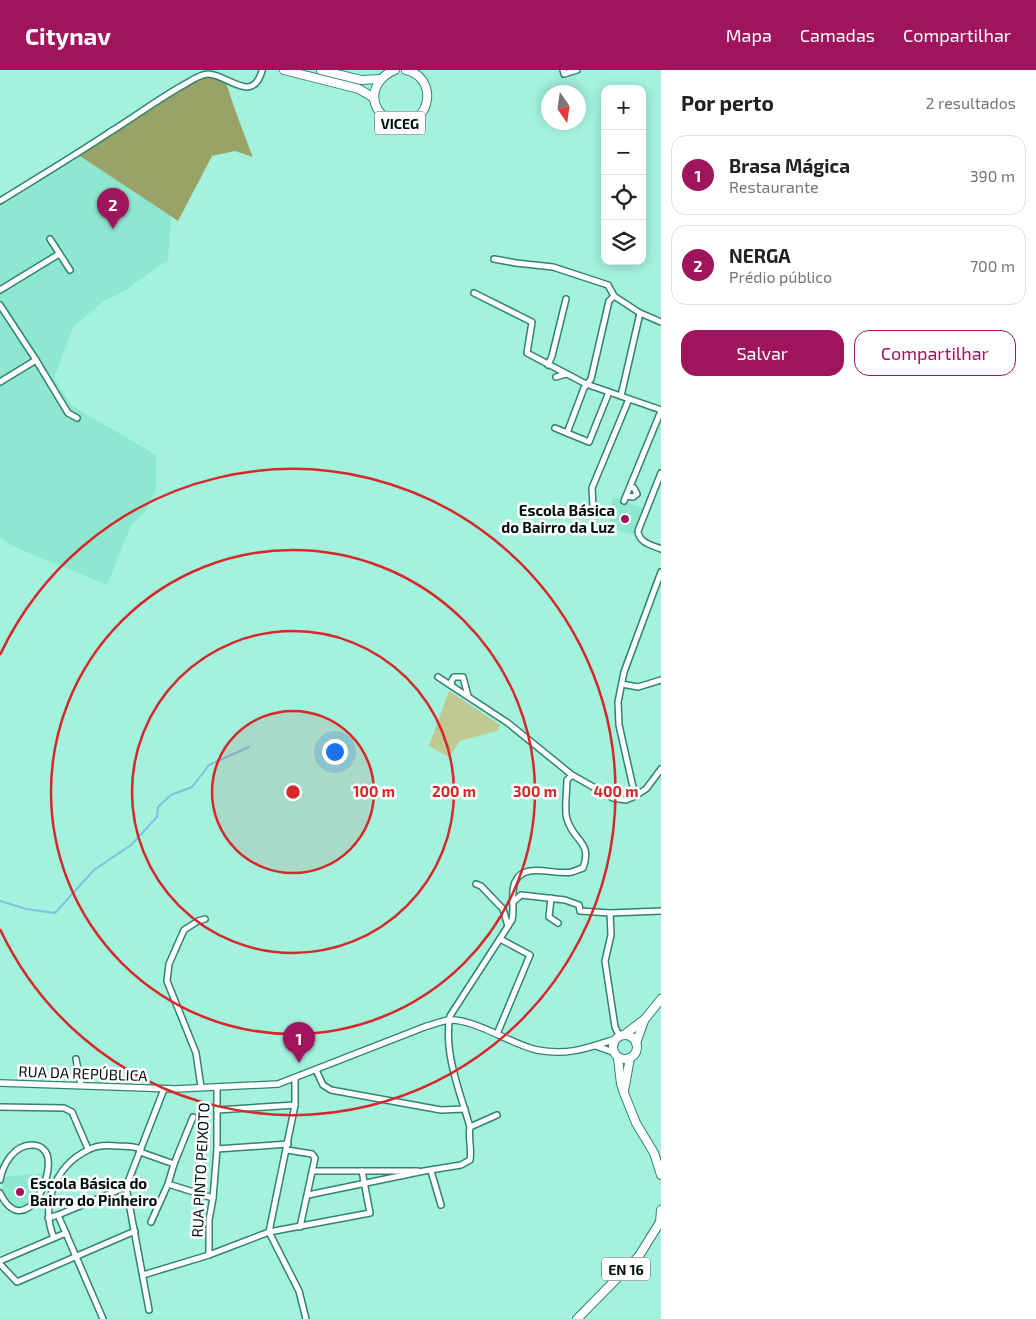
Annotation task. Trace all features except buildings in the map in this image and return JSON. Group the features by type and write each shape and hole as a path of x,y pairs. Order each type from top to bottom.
{"main road":[{"name":"VICEG","path":"284,70 359,89 374,98"},
{"path":"321,70 361,80 381,79 387,73 395,70"},
{"name":"VICEG","path":"381,79 374,98 376,107 381,114 388,120 396,123 413,121 421,116 426,108 428,92 426,84 418,72 406,70"},
{"path":"661,1000 645,1019 612,1044 621,1084 636,1123 654,1153 661,1175"},
{"path":"636,1043 645,1019"},
{"path":"620,1037 632,1037 636,1043 637,1051 630,1058 624,1092"},
{"path":"616,1055 630,1058"},
{"name":"EN 16","path":"577,1319 638,1256 660,1222 661,1210"}],"street":[{"path":"563,70 564,74 577,70"},
{"path":"0,202 169,93 200,76 214,75 237,86 246,87 254,84 262,71"},
{"path":"50,239 70,270"},
{"path":"0,290 59,254"},
{"path":"494,259 565,270 608,286 614,296 640,313 661,322"},
{"path":"474,293 532,322 527,352 586,384 661,410 625,498 633,497 637,494 634,488 630,486"},
{"path":"567,433 586,384 590,379 609,301 614,296"},
{"path":"548,364 552,356 566,299"},
{"path":"0,305 36,360 67,416 77,418"},
{"path":"621,396 640,313"},
{"path":"0,382 36,360"},
{"path":"556,377 566,374"},
{"path":"554,428 589,442 609,392"},
{"path":"589,510 593,506 592,488 629,398"},
{"path":"661,473 638,531 642,541 661,549"},
{"path":"635,796 619,725 618,702 624,672 661,572"},
{"path":"438,677 508,724 572,775 613,798 626,800 635,796 646,789 661,769"},
{"path":"452,686 451,682 454,677 462,677 468,697"},
{"path":"622,684 638,687 661,680"},
{"path":"313,1172 431,1171 461,1165 470,1160 472,1151 469,1134 470,1127 452,1060 448,1032 453,1012 508,926 514,912 513,893 515,882 520,874 527,871 571,872 583,868 586,858 585,847 567,819 567,780 572,775"},
{"path":"476,884 481,886 502,909 508,926"},
{"path":"514,902 521,895 566,900 580,905 580,911 610,913 661,911"},
{"path":"551,898 549,917 558,923"},
{"path":"452,1020 497,1034 536,1050 567,1052 596,1046 620,1037 615,1027 605,961 611,934 610,913"},
{"path":"201,1088 196,1053 167,981 169,964 184,930 205,919"},
{"path":"497,1034 530,955 500,939"},
{"name":"RUA DA REPÚBLICA","path":"0,1083 164,1089 278,1084 427,1026 452,1020"},
{"path":"596,1046 616,1055"},
{"path":"76,1059 81,1086"},
{"path":"316,1070 323,1085 331,1090 441,1110 465,1109"},
{"path":"295,1078 295,1106 270,1232 299,1291 306,1319"},
{"name":"RUA PINTO PEIXOTO","path":"209,1255 209,1220 213,1198 217,1149 217,1087"},
{"path":"149,1310 126,1187 164,1089"},
{"path":"217,1110 295,1106"},
{"path":"1,1109 64,1108 69,1110 72,1112 88,1149"},
{"path":"470,1127 498,1115"},
{"path":"151,1222 168,1184 193,1117"},
{"path":"0,1180 8,1159 16,1150 26,1145 37,1145 45,1150 50,1161 48,1174 39,1197 32,1206 22,1210 13,1210 6,1204 0,1192"},
{"path":"54,1238 48,1218 49,1199 58,1177 70,1163 88,1149 108,1145 135,1146 140,1150 174,1164"},
{"path":"217,1149 287,1147 312,1154 316,1161 300,1227"},
{"path":"142,1275 209,1255 270,1232 370,1213 362,1171"},
{"path":"308,1195 424,1171"},
{"path":"431,1171 441,1205"},
{"path":"48,1174 58,1177"},
{"path":"168,1184 213,1198"},
{"path":"48,1218 126,1187"},
{"path":"39,1197 49,1199"},
{"path":"58,1215 102,1319"},
{"path":"66,1233 0,1262 17,1282 134,1230"}],"shaded area":[{"path":"208,74 226,79 253,157 235,151 212,156 178,221 77,154 169,93"},
{"path":"77,154 171,217 168,260 124,291 105,300 73,327 54,378 71,405 156,455 156,488 146,511 131,525 107,585 13,546 0,537 0,201"},
{"name":"Escola Básica do Bairro da Luz","path":"613,497 643,508 633,535 611,526 609,512"},
{"path":"449,691 500,725 497,731 460,741 449,757 429,746"},
{"name":"Escola Básica do Bairro do Pinheiro","path":"44,1173 34,1198 29,1205 18,1207 8,1202 3,1189 3,1177"}],"waterway":[{"path":"0,901 26,909 55,913 94,870 131,845 157,817 158,807 171,795 192,787 209,765 249,747"}],"place":[{"name":"NERGA","path":"113,229"},
{"name":"Escola Básica do Bairro da Luz","path":"625,519"},
{"name":"Brasa Mágica","path":"299,1063"},
{"name":"Escola Básica do Bairro do Pinheiro","path":"20,1192"}]}
